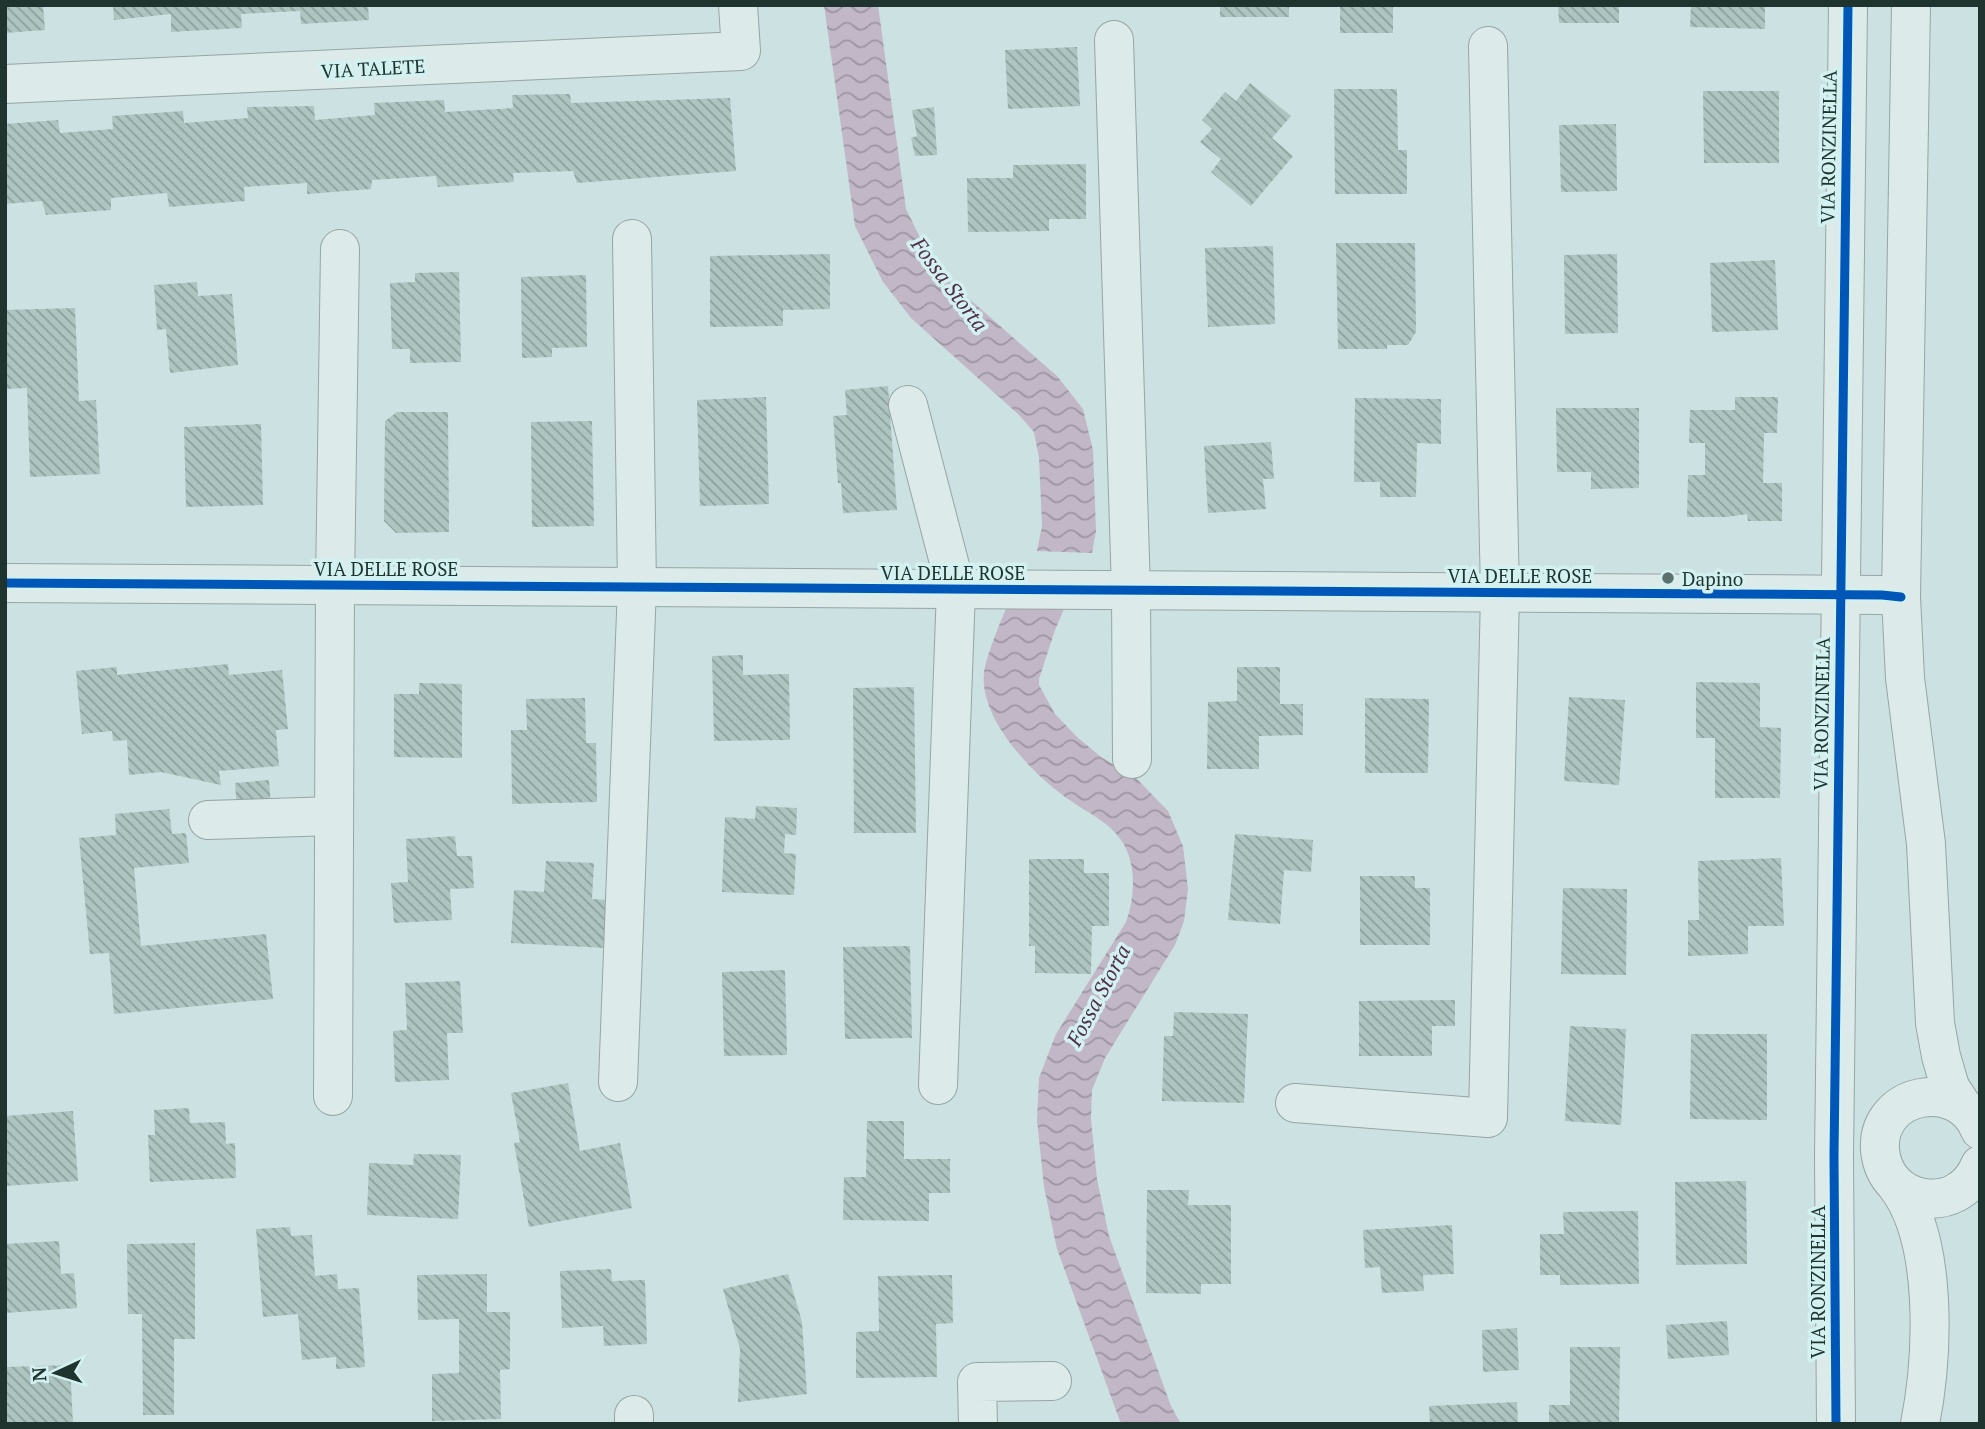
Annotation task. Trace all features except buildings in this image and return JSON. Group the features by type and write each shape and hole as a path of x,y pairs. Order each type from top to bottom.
{"street":[{"name":"VIA TALETE","path":"5,84 741,51 738,5"},
{"name":"VIA RONZINELLA","path":"1836,1424 1834,1157 1848,5"},
{"path":"1911,5 1901,597 1905,678 1926,844 1935,1023 1950,1087 1974,1119"},
{"path":"1114,40 1131,590 1132,759"},
{"name":"VIA DELLE ROSE","path":"1295,1103 1488,1118 1500,593 1488,46"},
{"path":"618,1082 637,587 632,239"},
{"name":"VIA DELLE ROSE","path":"333,1096 335,585 340,249"},
{"name":"VIA DELLE ROSE","path":"908,405 956,589 938,1085"},
{"name":"VIA DELLE ROSE","path":"5,583 1901,597"},
{"path":"208,820 334,816"},
{"path":"1920,1424 1927,1371 1928,1312 1924,1255 1919,1230 1909,1205 1884,1167 1880,1150 1882,1133 1921,1057 1932,989"},
{"path":"1891,1117 1904,1104 1925,1097 1941,1097 1974,1119"},
{"path":"1896,1185 1908,1194 1922,1198 1939,1198 1973,1175"},
{"path":"1928,1312 1938,1231 1947,1205 1973,1175"},
{"path":"978,1424 977,1382 1052,1381"}],"water":[{"name":"Fossa Storta","path":"824,5 878,5 906,209 928,254 950,282 1057,376 1083,409 1093,450 1096,531 1092,553 1037,551 1042,526 1039,458 1034,432 1018,414 911,318 883,282 855,226"},
{"name":"Fossa Storta","path":"1007,607 1064,609 1039,685 1055,714 1077,737 1101,757 1137,779 1168,811 1183,846 1188,889 1184,921 1175,945 1105,1058 1092,1090 1091,1119 1097,1179 1109,1236 1171,1406 1181,1424 1121,1424 1057,1249 1044,1187 1037,1120 1039,1078 1056,1034 1126,922 1133,880 1130,859 1116,834 1057,791 1026,762 1012,746 990,709 985,691 985,667"}],"cycle path":[{"path":"1836,1424 1834,1157 1848,5"},
{"path":"5,583 1901,597"}],"place":[{"name":"Dapino","path":"1668,578"}]}
